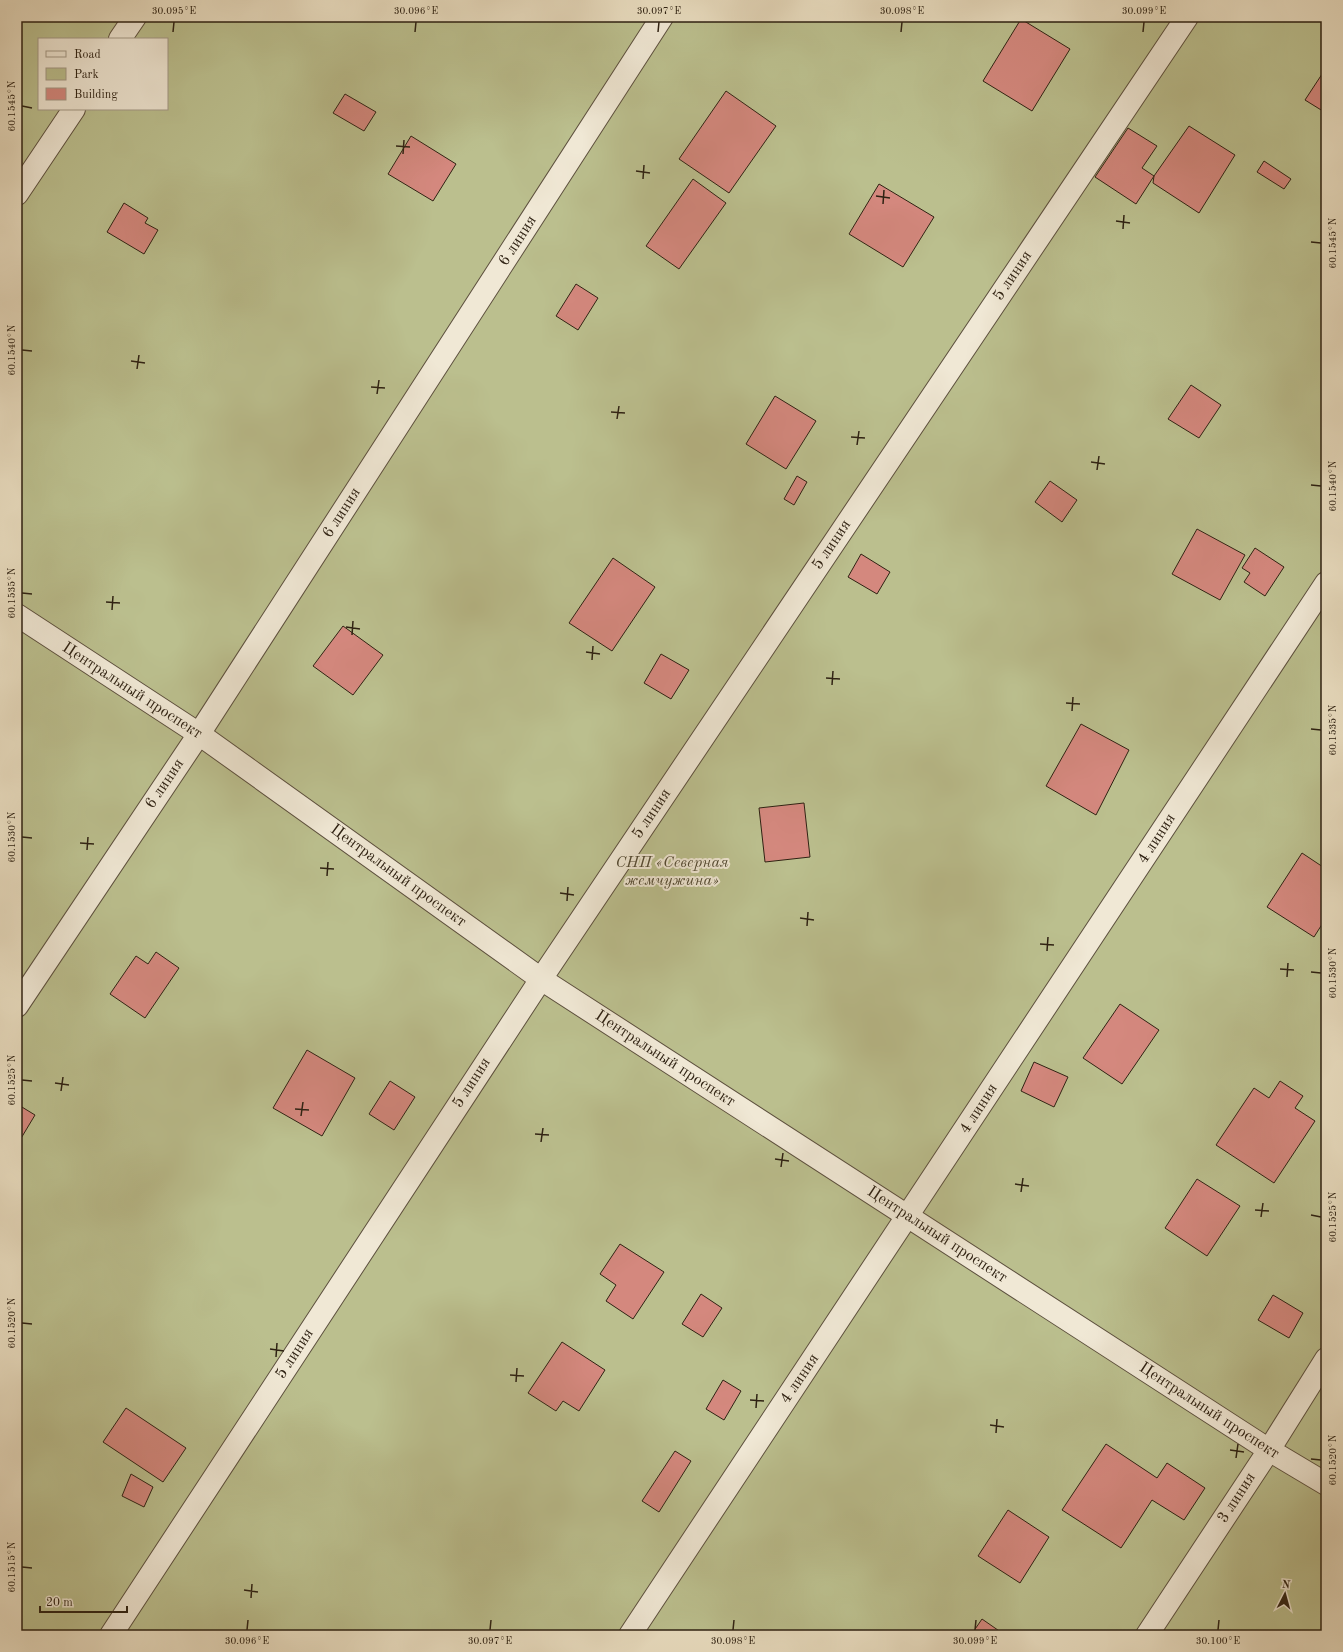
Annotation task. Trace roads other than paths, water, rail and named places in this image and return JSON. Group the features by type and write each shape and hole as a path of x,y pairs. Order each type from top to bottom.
{"street":[{"path":"121,38 135,17"},
{"name":"6 линия","path":"17,1006 199,734 662,17"},
{"name":"5 линия","path":"111,1635 541,979 1187,17"},
{"path":"17,194 73,110"},
{"name":"4 линия","path":"630,1635 1326,583"},
{"name":"Центральный проспект","path":"17,615 199,734 541,979 1269,1450 1326,1484"},
{"name":"3 линия","path":"1147,1635 1269,1450 1326,1359"}],"park label":[{"name":"СНП «Северная жемчужина»","path":"672,872"}]}
